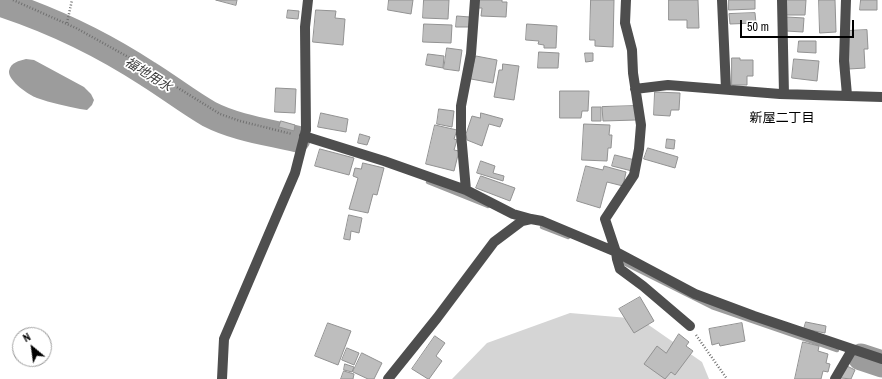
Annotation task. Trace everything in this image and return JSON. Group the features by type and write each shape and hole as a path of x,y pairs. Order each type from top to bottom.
{"street":[{"path":"222,379 224,339 295,173 306,130 306,27 308,0"},
{"path":"466,190 461,134 461,106 471,54 474,0"},
{"path":"626,0 625,23 632,50 635,89 641,125 639,149 634,175 605,219 620,269 643,286 690,326"},
{"path":"722,0 726,89"},
{"path":"782,0 784,94"},
{"path":"846,0 844,61 847,95"},
{"path":"635,89 668,85 784,94 882,97"},
{"path":"304,136 384,161 466,190 513,214 542,221 616,252 695,294 748,314 882,359"},
{"path":"388,379 437,318 494,242 522,221 531,219"},
{"path":"835,379 852,350"}],"path":[{"path":"12,0 67,23 130,58 220,114 240,121 304,136"},
{"path":"67,23 72,0"},
{"path":"690,326 727,379"}],"shaded area":[{"path":"26,59 34,60 84,87 91,94 94,100 92,105 87,110 80,109 42,100 24,91 12,79 9,71 13,64"},
{"path":"570,313 640,319 702,362 709,379 452,379 487,343"}],"building":[{"path":"216,0 237,0 236,5"},
{"path":"389,0 413,0 411,14 388,10"},
{"path":"424,0 449,0 448,19 423,18"},
{"path":"479,0 502,0 502,2 507,2 506,17 481,16 482,8 479,8"},
{"path":"591,0 614,0 613,47 595,46 595,40 590,40"},
{"path":"669,0 698,0 699,28 687,28 687,20 669,20"},
{"path":"729,0 755,0 755,9 729,10"},
{"path":"785,0 806,0 805,15 785,15"},
{"path":"819,0 835,0 836,32 820,33"},
{"path":"861,0 877,0 877,10 860,10"},
{"path":"288,10 299,11 298,19 287,18"},
{"path":"316,10 336,11 335,18 345,19 343,45 313,42"},
{"path":"755,13 756,23 730,24 729,14"},
{"path":"457,16 470,17 469,27 456,27"},
{"path":"787,17 804,18 803,32 786,31"},
{"path":"424,24 452,25 451,43 423,42"},
{"path":"527,24 557,26 556,48 544,48 544,45 538,44 539,41 526,40"},
{"path":"867,30 868,49 864,49 865,68 849,69 847,31"},
{"path":"799,41 816,41 816,53 798,52"},
{"path":"447,48 462,50 459,71 444,69"},
{"path":"539,52 559,53 558,68 538,68"},
{"path":"585,53 593,53 593,61 586,62"},
{"path":"428,54 444,56 443,68 426,65"},
{"path":"476,56 497,60 493,83 471,79"},
{"path":"732,58 740,58 740,60 753,60 753,76 747,76 747,85 732,85"},
{"path":"794,59 819,61 817,81 792,78"},
{"path":"503,64 519,66 514,100 494,97 499,70 502,70"},
{"path":"276,88 296,89 295,113 275,112"},
{"path":"560,91 589,91 588,111 582,111 581,118 560,118"},
{"path":"655,92 680,93 679,110 671,110 670,116 654,115"},
{"path":"635,106 636,120 603,121 602,107"},
{"path":"592,107 601,107 601,121 592,121"},
{"path":"439,109 454,111 452,127 437,124"},
{"path":"321,113 348,119 346,132 318,127"},
{"path":"481,113 503,119 500,127 489,124 482,146 467,140 466,134 472,116 480,118"},
{"path":"281,121 295,125 294,131 279,127"},
{"path":"584,124 610,125 609,135 612,135 611,148 608,148 607,161 582,160"},
{"path":"435,125 457,130 454,139 457,140 454,150 459,151 454,171 426,164"},
{"path":"360,134 370,137 367,145 358,143"},
{"path":"667,139 675,140 674,149 666,148"},
{"path":"648,148 678,157 675,168 644,159"},
{"path":"320,149 354,158 349,175 315,166"},
{"path":"615,155 635,160 632,171 612,166"},
{"path":"481,161 495,166 493,173 504,176 503,181 477,173"},
{"path":"363,163 384,168 377,195 373,194 368,213 349,209 358,178 353,176 355,168 361,169"},
{"path":"586,166 603,170 604,166 626,172 623,186 607,182 600,208 577,201"},
{"path":"481,176 515,188 510,201 476,188"},
{"path":"349,215 362,218 359,233 351,231 350,240 344,239"},
{"path":"640,297 654,321 634,333 619,309"},
{"path":"806,322 826,326 825,333 804,329"},
{"path":"328,323 351,331 338,365 315,356"},
{"path":"742,323 745,341 720,346 719,343 712,345 709,329"},
{"path":"679,334 689,342 686,346 693,351 675,375 671,372 665,379 644,364 657,346 666,353"},
{"path":"435,336 445,343 436,356 442,361 428,379 412,369"},
{"path":"803,342 819,346 818,351 828,354 826,363 830,364 828,372 823,371 821,379 795,379"},
{"path":"347,348 359,353 354,365 342,360"},
{"path":"362,353 382,363 374,379 368,379 353,372"},
{"path":"345,364 354,367 352,372 344,370"},
{"path":"847,366 855,370 851,379 841,378"},
{"path":"344,371 354,374 353,379 341,379"}],"waterway":[{"name":"福地用水","path":"0,3 39,17 95,43 131,63 201,109 219,119 264,132 297,139"},
{"path":"428,182 488,206"},
{"path":"542,227 568,237"},
{"path":"624,263 712,307 837,350"},
{"name":"福地用水","path":"861,357 882,364"}],"district":[{"name":"新屋二丁目","path":"782,119"}]}
